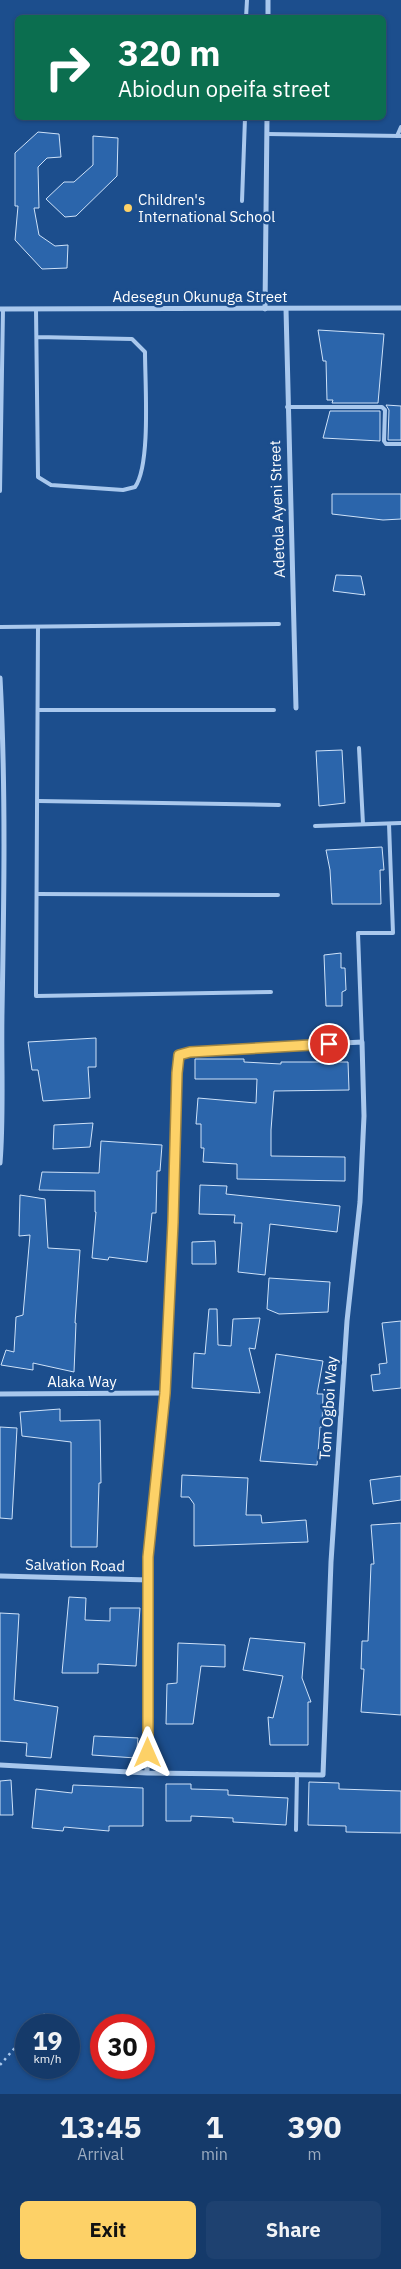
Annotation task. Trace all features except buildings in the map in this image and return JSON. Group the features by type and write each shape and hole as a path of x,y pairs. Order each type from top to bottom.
{"street":[{"path":"268,0 268,15"},
{"path":"265,308 267,120"},
{"name":"Adesegun Okunuga Street","path":"2,309 401,308"},
{"name":"Adetola Ayeni Street","path":"286,309 296,708"},
{"path":"0,678 4,873 1,1046 3,1126 0,1163"},
{"path":"147,1772 148,1557 165,1393 179,1055 190,1052 362,1042"},
{"name":"Tom Ogboi Way","path":"297,1774 323,1775 331,1562 347,1322 360,1202 364,1116 362,1042"},
{"name":"Alaka Way","path":"0,1394 165,1393"},
{"name":"Salvation Road","path":"0,1576 149,1580"},
{"path":"0,1765 147,1772 297,1774"}],"lane":[{"path":"246,15 247,0"},
{"path":"242,201 245,120"},
{"path":"267,134 399,136 401,127"},
{"path":"0,491 2,309"},
{"path":"36,309 38,477 51,485 123,490 135,487 140,480 144,458 145,352 132,339 37,337"},
{"path":"287,407 382,407 385,410 384,441 386,444 401,444"},
{"path":"0,626 278,624"},
{"path":"38,627 36,996 271,992"},
{"path":"39,710 274,710"},
{"path":"359,748 363,824"},
{"path":"38,801 278,805"},
{"path":"315,826 401,823"},
{"path":"362,1042 358,933 393,933 390,824"},
{"path":"37,894 278,895"},
{"path":"296,1830 297,1774"}],"path":[{"path":"0,2066 15,2048"}],"place":[{"name":"Children's International School","path":"128,208"}],"route":[{"path":"148,1753 148,1557 165,1393 179,1055 190,1052 329,1044"}]}
